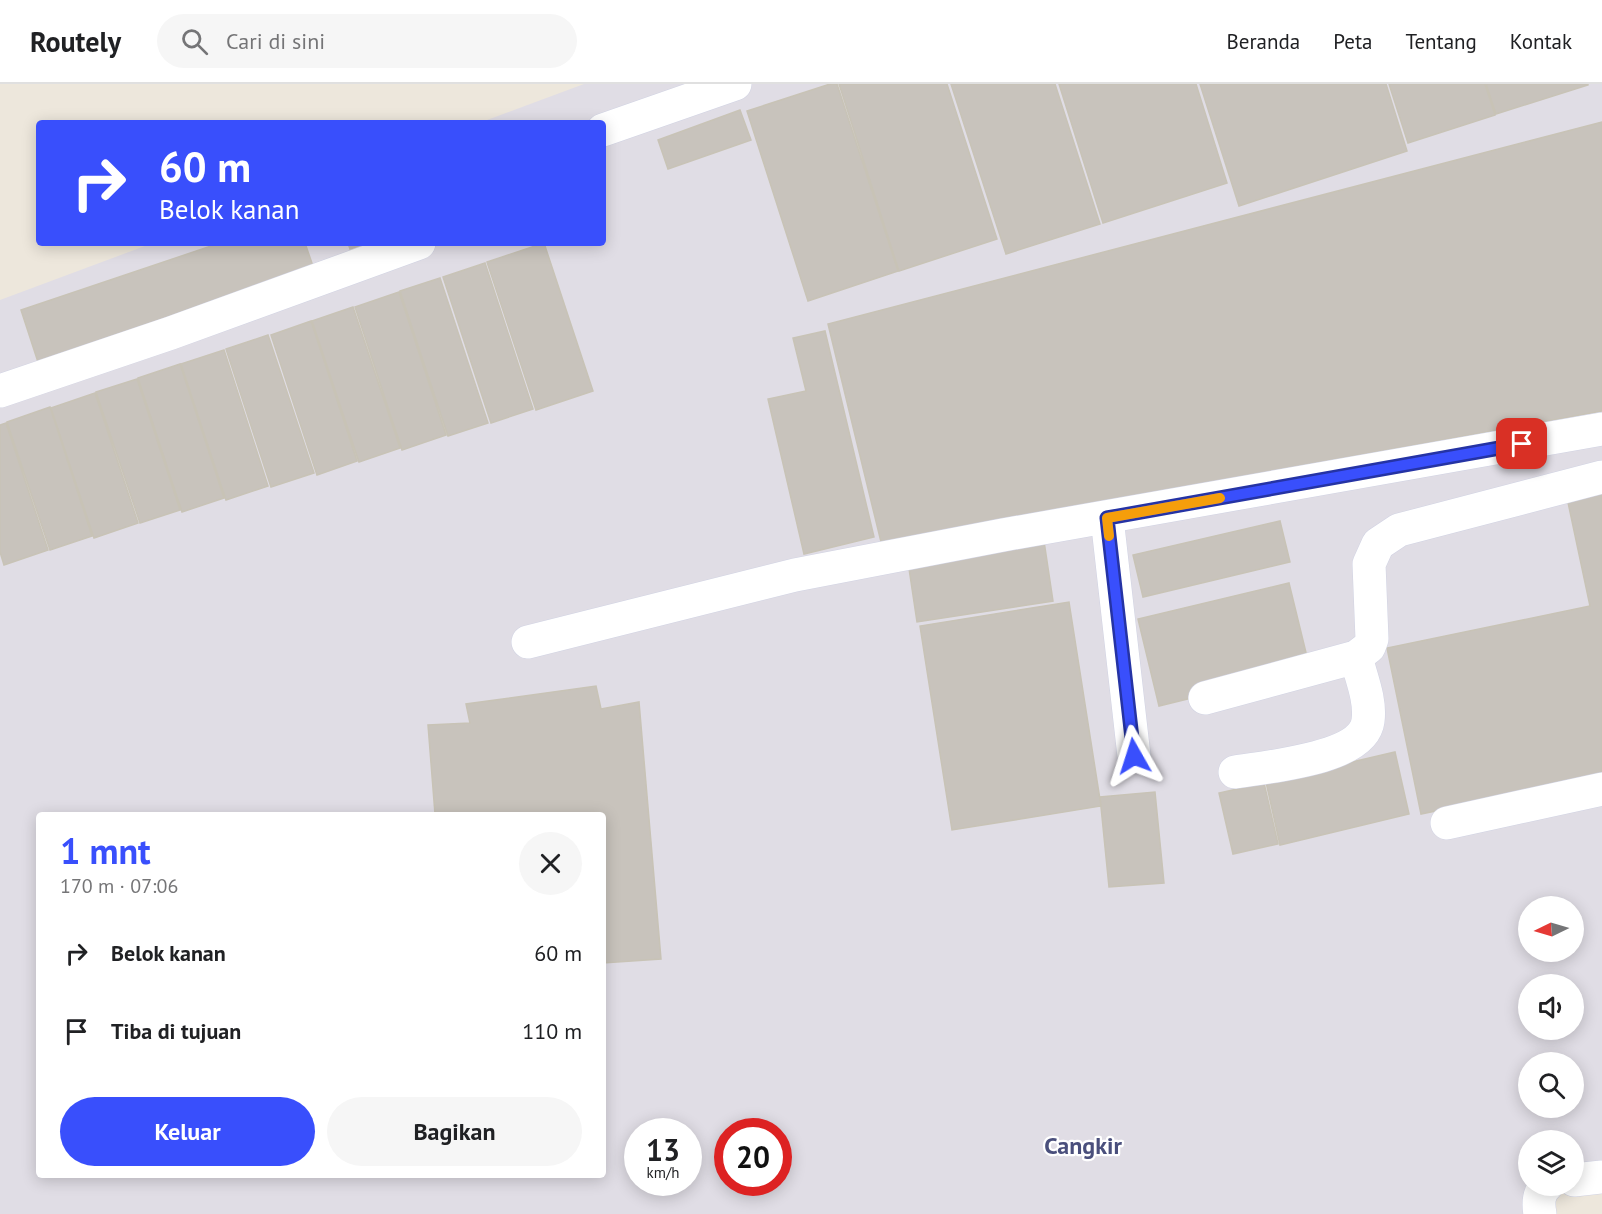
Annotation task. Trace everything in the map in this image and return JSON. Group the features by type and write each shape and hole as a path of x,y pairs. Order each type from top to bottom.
{"street":[{"path":"606,129 735,84"},
{"path":"0,391 171,333 411,246"},
{"path":"528,642 795,575 1003,535 1602,429"},
{"path":"1205,699 1356,657 1369,647 1372,639 1369,564 1378,544 1399,530 1602,477"},
{"path":"1107,518 1134,756"},
{"path":"1235,772 1316,757 1358,741 1364,735 1368,722 1366,692 1356,657"},
{"path":"1447,823 1602,789"},
{"path":"1584,1179 1602,1177"},
{"path":"1540,1196 1540,1214"}],"shaded area":[{"path":"584,84 1602,84 1602,1165 1584,1168 1584,1130 1518,1130 1518,1196 1537,1196 1553,1214 0,1214 0,300 145,246 606,246 606,120 487,120"}],"building":[{"path":"830,84 837,84 898,271 808,301 747,111"},
{"path":"839,84 947,84 997,239 899,271"},
{"path":"951,84 1055,84 1100,224 1006,254"},
{"path":"1059,84 1196,84 1227,183 1103,223"},
{"path":"1200,84 1386,84 1407,151 1239,206"},
{"path":"1389,84 1485,84 1495,115 1408,143"},
{"path":"1486,84 1588,84 1588,85 1496,114"},
{"path":"740,110 751,140 668,169 658,140"},
{"path":"1602,122 1602,411 881,542 828,324"},
{"path":"211,246 306,246 314,269 38,362 21,310"},
{"path":"535,246 545,246 593,391 536,410 487,262"},
{"path":"485,263 533,409 491,423 443,277"},
{"path":"440,278 488,423 448,436 400,291"},
{"path":"399,292 446,435 402,450 355,307"},
{"path":"353,307 400,448 359,462 312,321"},
{"path":"311,321 357,461 317,475 271,335"},
{"path":"825,331 874,537 804,554 768,399 806,391 793,338"},
{"path":"268,335 314,473 271,487 226,349"},
{"path":"224,350 268,486 226,500 181,364"},
{"path":"180,364 224,498 182,512 138,378"},
{"path":"137,379 180,510 140,523 96,392"},
{"path":"95,393 138,523 94,538 51,408"},
{"path":"50,407 92,536 50,550 7,422"},
{"path":"6,423 48,550 4,565 0,552 0,425"},
{"path":"1602,486 1602,776 1421,814 1387,648 1590,606 1566,493"},
{"path":"1280,521 1290,562 1143,597 1133,555"},
{"path":"1044,541 1053,601 917,622 908,562"},
{"path":"1289,583 1310,669 1159,706 1138,619"},
{"path":"1069,602 1101,806 952,830 920,626"},
{"path":"596,686 601,709 639,702 661,959 606,963 606,812 435,812 428,725 470,723 466,704"},
{"path":"1395,752 1409,814 1280,845 1266,782"},
{"path":"1264,783 1278,844 1233,854 1219,793"},
{"path":"1155,792 1164,883 1109,887 1100,797"}],"slow traffic":[{"path":"1109,536 1107,518 1220,498"}],"district":[{"name":"Cangkir","path":"1083,1146"}],"route":[{"path":"1134,756 1107,518 1522,444"}]}
